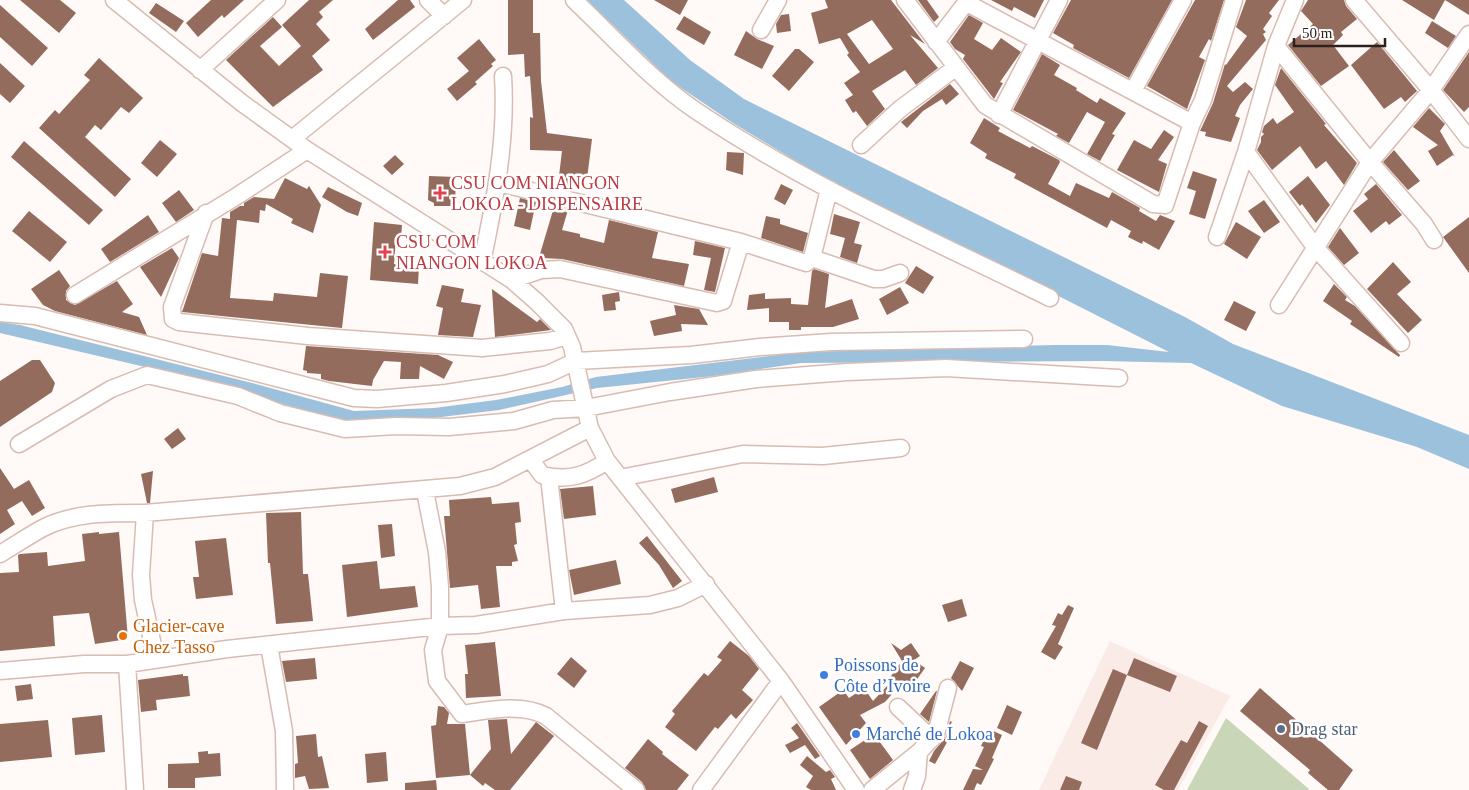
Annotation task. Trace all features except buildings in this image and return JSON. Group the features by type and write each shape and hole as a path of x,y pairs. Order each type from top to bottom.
{"street":[{"path":"200,70 278,0"},
{"path":"428,0 444,16"},
{"path":"292,139 463,0"},
{"path":"574,0 651,73 694,109 796,172 1050,298"},
{"path":"761,30 778,0"},
{"path":"905,0 985,105 999,115 1153,204 1165,205 1192,123 1203,100 1234,0"},
{"path":"999,115 1060,0"},
{"path":"1133,91 1184,0"},
{"path":"1217,237 1246,152 1276,46 1295,0"},
{"path":"1354,0 1431,90 1469,138"},
{"path":"936,42 968,1 1037,41 1192,123"},
{"path":"123,3 200,70 307,150 512,280 555,319 567,336 577,368 590,428 607,461 781,681 856,790"},
{"path":"1279,305 1370,162 1431,90 1469,34"},
{"path":"1276,46 1370,162 1424,224 1434,240"},
{"path":"861,145 900,109 955,68"},
{"path":"482,262 499,184 505,102 503,76"},
{"path":"75,295 206,213 237,196 307,150"},
{"path":"1246,152 1315,247 1401,343"},
{"path":"499,184 741,242 794,260 806,262 812,258 829,188"},
{"path":"206,213 172,306 173,319 179,322 308,336 482,348 550,341 567,336"},
{"path":"512,280 541,270 560,269 717,303 723,301 728,292 741,242"},
{"path":"812,258 874,279 883,279 900,273"},
{"path":"0,313 35,316 354,398 377,399 446,393 505,384 577,368 760,347 831,342 1024,339"},
{"path":"19,444 111,389 147,375 238,396 280,413 345,429 396,426 449,427 514,421 585,403 756,379 847,372 946,368 1118,378"},
{"path":"0,554 45,528 75,518 98,514 145,513 425,491 460,486 495,477 590,428"},
{"path":"620,478 742,454 823,456 901,448"},
{"path":"531,460 542,475 562,479 590,473 607,461"},
{"path":"549,477 564,611"},
{"path":"425,491 437,552 440,626 433,650 436,681 462,714 503,709 533,710 571,735 636,790"},
{"path":"145,513 141,575 143,600 156,659"},
{"path":"0,671 84,664 127,664 269,645 440,626 476,625 564,611 650,605 678,598 706,584"},
{"path":"269,645 284,731 285,790"},
{"path":"127,664 135,790"},
{"path":"701,790 781,681"},
{"path":"872,790 919,752 936,734 948,688"},
{"path":"898,707 932,739"},
{"path":"912,790 917,776 919,752"}],"shaded area":[{"path":"1110,641 1230,696 1178,790 1039,790"}],"green space":[{"path":"1226,718 1309,789 1187,790"}],"water":[{"path":"587,0 624,0 690,60 744,99 1185,317 1233,344 1469,435 1469,469 1417,447 1282,406 1191,363 1103,361 801,363 714,376 597,388 499,410 433,418 351,423 171,373 0,333 0,322 20,325 252,383 354,411 434,408 496,400 562,387 596,377 803,352 1107,345 1169,352 821,176 733,123 671,81"}],"place":[{"name":"CSU COM NIANGON LOKOA - DISPENSAIRE","path":"440,193"},
{"name":"CSU COM NIANGON LOKOA","path":"385,252"},
{"name":"Glacier-cave Chez Tasso","path":"123,636"},
{"name":"Poissons de Côte d’Ivoire","path":"824,675"},
{"name":"Drag star","path":"1281,729"},
{"name":"Marché de Lokoa","path":"856,734"}]}
